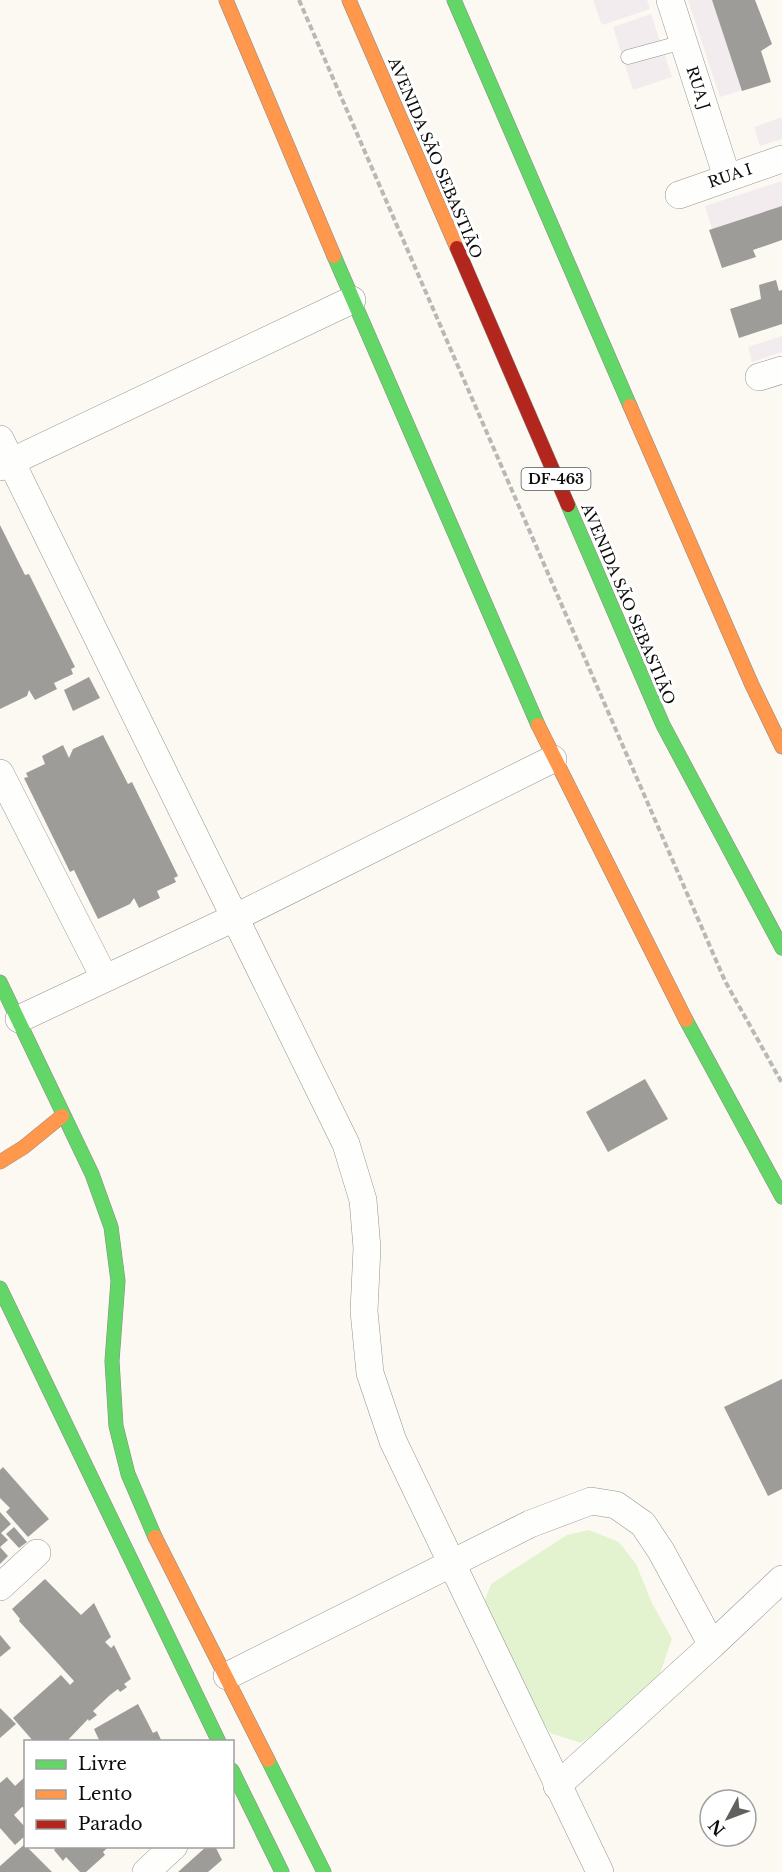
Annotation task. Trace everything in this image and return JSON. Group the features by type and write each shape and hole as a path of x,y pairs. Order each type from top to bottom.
{"street":[{"path":"226,0 352,300 553,759 701,1049 782,1197"},
{"name":"AVENIDA SÃO SEBASTIÃO","path":"349,0 663,725 782,948"},
{"path":"454,0 748,675 782,747"},
{"name":"RUA J","path":"670,0 727,177"},
{"name":"RUA I","path":"679,195 782,159"},
{"path":"352,300 4,456 236,917 346,1144 363,1200 367,1248 364,1311 370,1372 393,1441 600,1872"},
{"path":"19,1019 104,977 236,917 553,759"},
{"path":"0,772 104,977"},
{"path":"0,982 62,1116 92,1174 111,1227 118,1281 112,1372 116,1426 128,1474 149,1525 324,1872"},
{"path":"0,1162 24,1148 62,1116"},
{"path":"0,1288 218,1740"},
{"path":"227,1676 530,1524 591,1501 616,1504 643,1524 712,1645"},
{"path":"0,1587 37,1553"},
{"path":"557,1786 782,1579"},
{"path":"234,1774 282,1872"},
{"path":"146,1872 172,1848"}],"lane":[{"path":"628,57 683,42"}],"path":[{"path":"299,0 725,981 782,1083"}],"shaded area":[{"path":"593,0 647,0 650,9 602,25"},
{"path":"688,0 713,0 743,90 720,97"},
{"path":"651,14 672,77 633,90 613,27"},
{"path":"782,117 782,139 760,146 754,127"},
{"path":"782,181 782,209 713,232 705,206"},
{"path":"782,336 782,352 752,362 748,347"}],"green space":[{"path":"589,1530 619,1542 636,1564 652,1603 672,1639 659,1676 629,1708 581,1743 550,1733 501,1647 484,1602 491,1584 567,1535"}],"building":[{"path":"712,0 755,0 772,44 761,51 771,82 742,91"},
{"path":"782,206 782,240 753,250 756,257 722,268 709,230"},
{"path":"776,280 779,291 782,290 782,324 739,338 730,309 761,299 759,285"},
{"path":"0,525 25,575 29,574 75,667 71,669 73,674 54,683 57,689 35,700 29,690 27,696 0,709"},
{"path":"89,677 100,698 73,711 64,690"},
{"path":"103,735 128,784 132,782 178,876 174,878 176,882 157,891 160,898 139,908 134,898 130,904 98,919 74,870 70,872 24,778 28,777 26,773 45,764 42,756 63,745 69,758 73,749"},
{"path":"645,1079 668,1119 608,1152 586,1112"},
{"path":"782,1379 782,1489 768,1496 724,1407"},
{"path":"3,1467 49,1519 28,1537 6,1512 10,1508 0,1498 0,1470"},
{"path":"0,1512 11,1524 1,1533 8,1540 0,1547"},
{"path":"14,1527 27,1542 19,1548 6,1534"},
{"path":"0,1547 8,1556 0,1564"},
{"path":"45,1579 81,1615 94,1603 111,1637 105,1642 111,1648 114,1645 131,1679 124,1684 127,1687 120,1692 118,1689 93,1711 97,1715 89,1721 88,1719 68,1740 32,1740 13,1718 61,1675 70,1685 74,1681 19,1621 20,1619 12,1609"},
{"path":"0,1635 11,1648 0,1657"},
{"path":"138,1704 153,1733 157,1731 161,1740 99,1740 94,1729"},
{"path":"0,1708 16,1724 0,1738"},
{"path":"7,1777 15,1786 24,1778 24,1808 14,1815 24,1826 24,1837 15,1845 0,1828 0,1783"},
{"path":"24,1845 24,1848 28,1848 52,1872 0,1872 0,1866"},
{"path":"56,1848 107,1848 103,1852 105,1855 86,1872 80,1872 66,1857 63,1861 54,1850"},
{"path":"205,1848 216,1848 222,1860 208,1872 178,1872"}],"traffic: fast":[{"path":"454,0 630,406"},
{"path":"334,256 538,725"},
{"path":"568,505 663,725 782,948"},
{"path":"0,982 92,1174 111,1227 118,1281 112,1361 116,1426 128,1474 155,1537"},
{"path":"686,1020 782,1197"},
{"path":"0,1288 218,1740"},
{"path":"268,1760 324,1872"},
{"path":"234,1774 282,1872"}],"traffic: slow":[{"path":"226,0 334,256"},
{"path":"349,0 457,248"},
{"path":"630,406 752,685 782,747"},
{"path":"538,725 686,1020"},
{"path":"0,1162 24,1147 62,1116"},
{"path":"155,1537 268,1760"}],"traffic: jam":[{"path":"457,248 568,505"}]}
